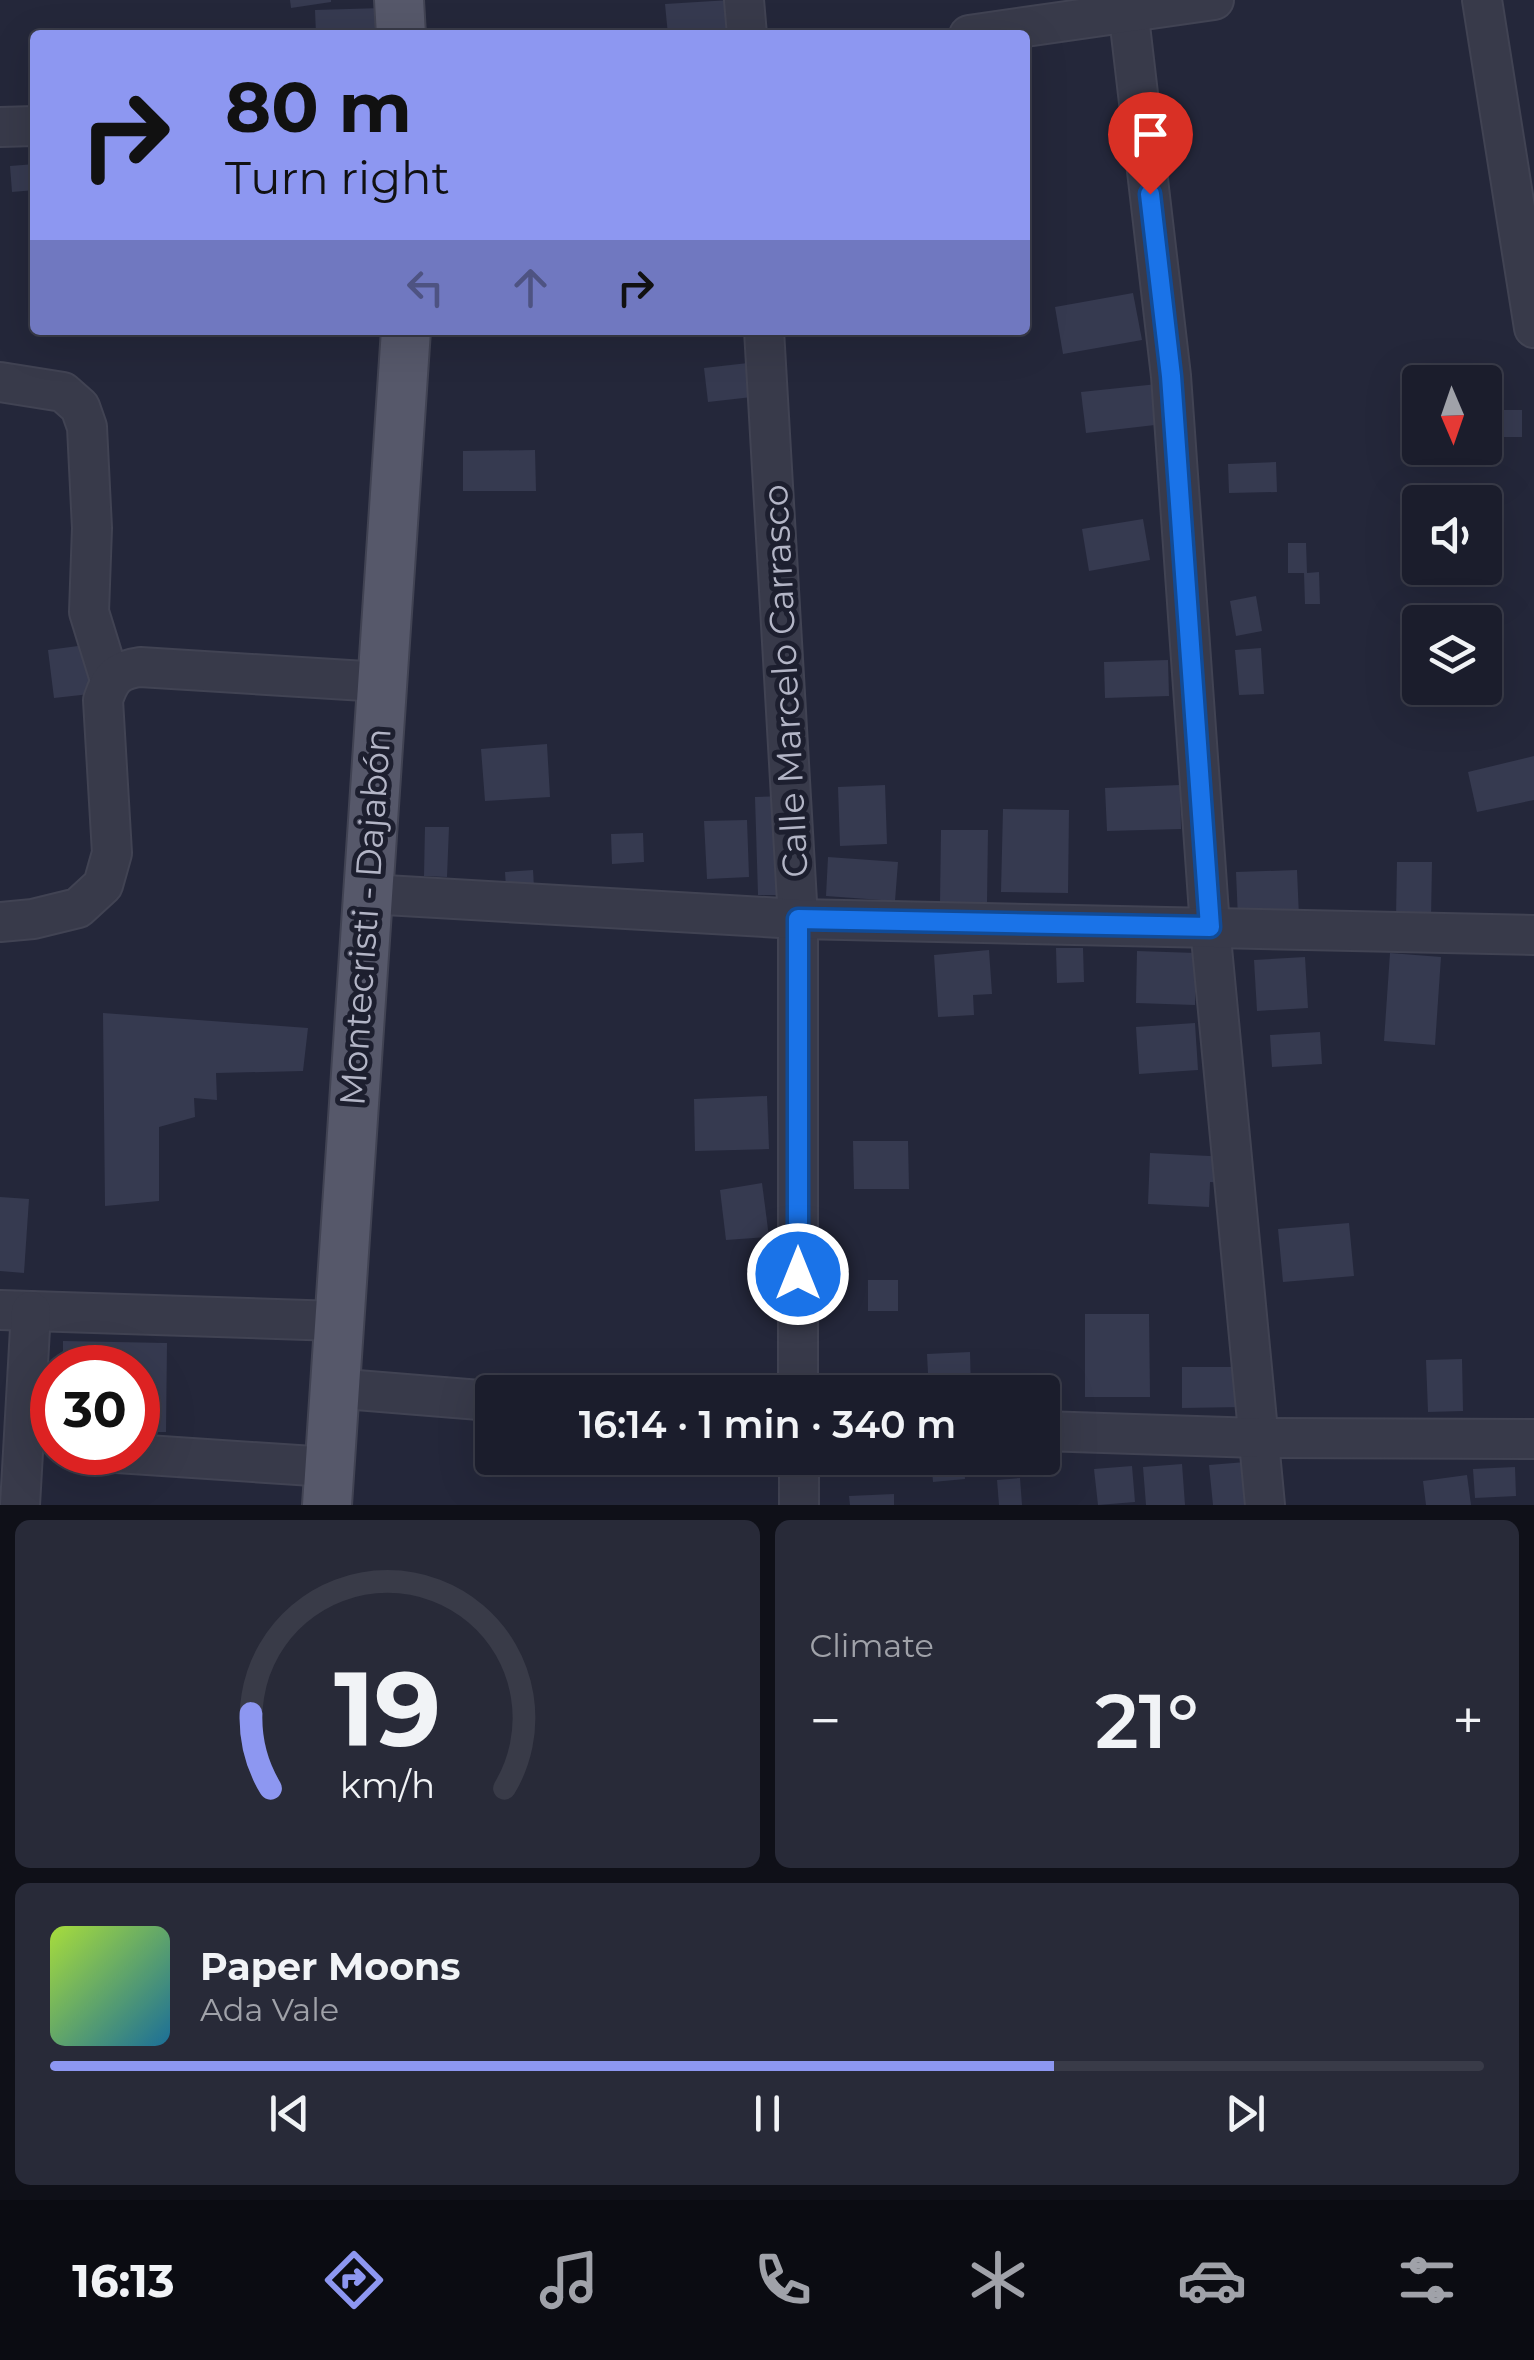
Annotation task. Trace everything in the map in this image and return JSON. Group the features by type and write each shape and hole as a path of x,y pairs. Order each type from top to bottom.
{"main road":[{"path":"399,0 401,30"},
{"name":"Montecristi - Dajabón","path":"327,1486 406,335"}],"street":[{"path":"744,0 747,30"},
{"path":"996,30 1128,6 1214,0"},
{"path":"1482,0 1534,328"},
{"path":"1128,6 1171,376 1210,927 1265,1505"},
{"path":"0,128 30,126"},
{"name":"Calle Marcelo Carrasco","path":"764,335 798,919 798,1375"},
{"path":"0,382 63,392 80,407 87,427 92,528 89,612 110,680"},
{"path":"0,922 78,908 103,885 112,853 103,700 110,680 124,669 381,682"},
{"path":"368,894 798,919 1534,934"},
{"path":"30,1394 16,1311 336,1320"},
{"path":"332,1388 475,1400"},
{"path":"1060,1432 1534,1439"},
{"path":"160,1461 327,1486"},
{"path":"20,1505 30,1475"},
{"path":"799,1475 799,1505"}],"building":[{"path":"290,0 331,0 331,2 291,8"},
{"path":"730,0 733,30 668,30 665,4"},
{"path":"382,8 383,30 316,30 315,10"},
{"path":"30,164 30,190 12,192 10,166"},
{"path":"1133,293 1142,340 1063,354 1055,307"},
{"path":"748,363 752,397 708,402 704,368"},
{"path":"1167,383 1172,423 1086,433 1081,392"},
{"path":"1502,410 1522,410 1522,437 1502,437"},
{"path":"535,450 536,491 463,491 463,451"},
{"path":"1276,462 1277,492 1229,493 1228,464"},
{"path":"1143,519 1150,560 1089,571 1082,529"},
{"path":"1288,543 1306,543 1307,573 1319,572 1320,604 1305,604 1304,573 1288,573"},
{"path":"1256,596 1262,631 1236,636 1230,601"},
{"path":"93,644 99,693 54,698 48,650"},
{"path":"1261,648 1264,694 1239,695 1235,650"},
{"path":"1168,660 1169,696 1105,698 1104,662"},
{"path":"547,744 550,797 485,801 481,749"},
{"path":"1534,756 1534,800 1477,812 1468,772"},
{"path":"885,785 887,844 840,846 838,787"},
{"path":"1180,785 1181,829 1107,831 1105,788"},
{"path":"786,796 789,895 758,895 755,797"},
{"path":"1003,809 1069,810 1068,893 1001,892"},
{"path":"747,820 749,877 707,879 704,821"},
{"path":"425,827 449,827 447,877 424,876"},
{"path":"941,830 988,830 987,903 940,903"},
{"path":"643,833 644,862 612,864 611,834"},
{"path":"828,857 898,862 895,901 826,896"},
{"path":"1397,862 1432,862 1431,919 1396,918"},
{"path":"533,870 534,887 506,889 505,872"},
{"path":"1297,870 1299,917 1238,919 1236,872"},
{"path":"1056,948 1083,948 1084,982 1057,983"},
{"path":"989,950 992,994 973,995 974,1015 938,1017 934,955"},
{"path":"1137,951 1196,953 1195,1005 1136,1003"},
{"path":"1390,953 1441,957 1435,1045 1384,1041"},
{"path":"1305,957 1308,1008 1257,1011 1254,960"},
{"path":"103,1013 308,1028 303,1071 216,1073 217,1100 194,1098 195,1117 159,1127 159,1201 105,1206"},
{"path":"1195,1023 1198,1070 1139,1074 1136,1027"},
{"path":"1320,1032 1322,1064 1272,1067 1270,1035"},
{"path":"767,1096 769,1149 695,1151 694,1099"},
{"path":"853,1141 908,1141 909,1189 854,1189"},
{"path":"1150,1153 1229,1157 1228,1183 1210,1182 1209,1207 1148,1204"},
{"path":"762,1183 769,1237 726,1240 720,1190"},
{"path":"0,1197 29,1199 24,1273 0,1271"},
{"path":"1349,1223 1354,1276 1283,1282 1278,1229"},
{"path":"868,1280 898,1280 898,1311 868,1311"},
{"path":"1085,1314 1149,1314 1150,1397 1085,1397"},
{"path":"63,1341 167,1343 166,1432 160,1432 160,1345 63,1345"},
{"path":"970,1352 971,1375 928,1375 927,1354"},
{"path":"1462,1359 1463,1411 1428,1412 1426,1360"},
{"path":"1182,1367 1243,1367 1243,1407 1182,1408"},
{"path":"1258,1461 1262,1505 1213,1505 1209,1465"},
{"path":"1182,1464 1185,1505 1146,1505 1143,1467"},
{"path":"1132,1466 1135,1502 1098,1505 1094,1469"},
{"path":"1515,1467 1516,1496 1475,1498 1473,1469"},
{"path":"932,1475 965,1475 965,1479 933,1482"},
{"path":"1467,1475 1471,1505 1426,1505 1423,1481"},
{"path":"1020,1478 1022,1505 999,1505 997,1480"},
{"path":"894,1494 894,1505 850,1505 849,1496"}],"route":[{"path":"798,1274 798,919 1210,927 1171,376 1150,194"}]}
